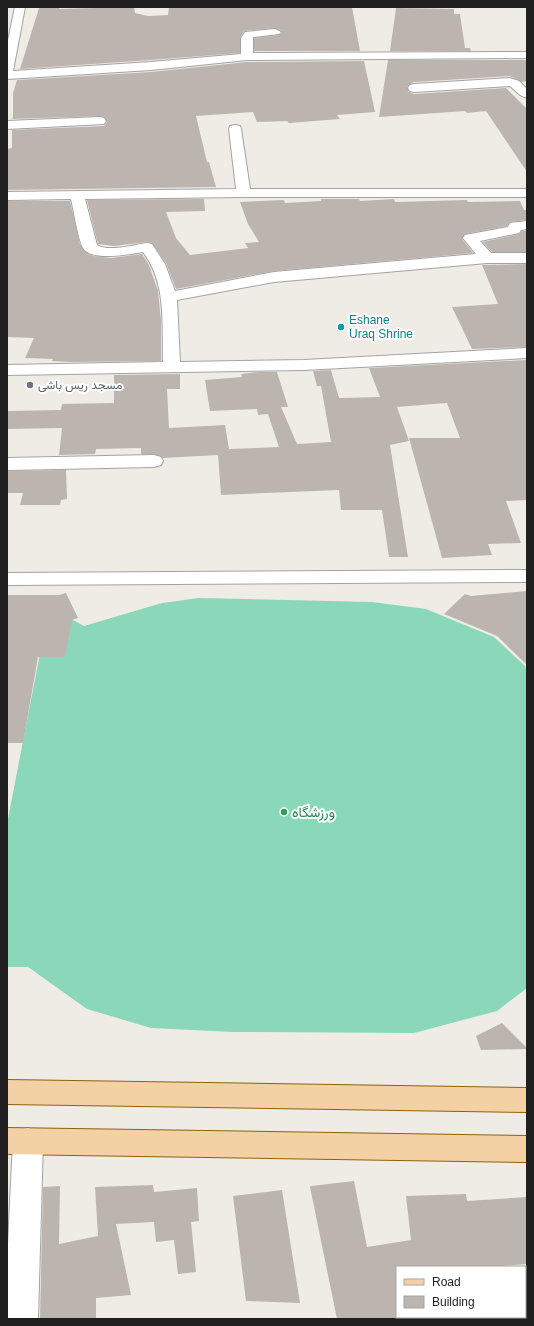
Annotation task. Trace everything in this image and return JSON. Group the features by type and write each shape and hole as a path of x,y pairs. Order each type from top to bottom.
{"main road":[{"path":"7,1092 527,1100"},
{"path":"18,1141 527,1149"}],"street":[{"path":"20,7 12,21 7,74 152,66 247,57 527,55"},
{"path":"247,57 247,38 249,34 275,32"},
{"path":"414,88 510,82 515,83 524,93 527,94"},
{"path":"7,125 100,121"},
{"path":"235,129 244,193"},
{"path":"7,196 244,193 527,193"},
{"path":"77,194 90,247 93,251 101,252 147,247 152,252 161,271 169,297 172,368"},
{"path":"487,258 470,238 514,230 515,226 527,226"},
{"path":"169,297 274,277 487,258 527,258"},
{"path":"7,370 304,365 527,353"},
{"path":"7,464 154,461"},
{"path":"7,580 527,576"},
{"path":"18,1141 21,1319"}],"green space":[{"path":"199,598 372,602 426,609 494,637 525,666 527,671 527,988 497,1011 414,1033 234,1032 151,1028 87,1009 28,967 7,967 7,824 49,607 84,626 162,603"}],"building":[{"path":"59,7 59,9 134,7 135,13 148,16 168,15 169,7 352,7 360,51 254,51 254,38 279,35 282,33 282,31 275,28 244,31 240,38 240,53 20,69 39,8"},
{"path":"396,8 454,9 454,14 460,14 465,48 470,48 471,51 390,51"},
{"path":"388,60 527,60 527,81 522,82 510,76 414,82 407,87 409,92 414,94 506,88 527,109 527,172 486,111 379,117"},
{"path":"364,61 375,112 337,115 340,119 289,123 287,121 257,122 253,112 196,116 207,162 209,162 216,187 7,190 7,149 12,148 12,130 104,126 107,122 105,117 100,116 11,119 13,118 13,93 17,80 151,72 247,62"},
{"path":"204,199 205,211 166,212 176,238 190,255 248,248 245,243 259,242 248,224 240,202 284,200 285,203 321,201 321,199 359,199 360,201 394,199 395,202 467,200 468,202 520,201 524,210 527,210 527,220 510,222 507,226 465,234 462,239 473,253 274,271 176,289 166,263 152,243 147,242 114,246 98,244 87,200"},
{"path":"7,201 70,201 80,244 87,253 94,256 111,258 142,254 149,265 158,291 161,320 161,361 70,362 52,361 53,359 25,358 34,338 7,337"},
{"path":"522,231 527,231 527,252 492,252 483,242 519,234"},
{"path":"527,264 527,347 472,349 452,307 498,304 482,265"},
{"path":"527,360 527,500 506,501 521,543 488,544 492,555 442,558 409,438 460,438 447,403 397,407 409,441 390,445 408,557 389,557 382,510 341,510 339,490 221,495 218,455 163,458 154,454 141,454 141,448 96,449 95,454 59,455 62,428 7,429 7,411 61,410 62,404 114,403 114,375 180,374 180,389 167,389 169,428 225,425 229,449 279,447 268,414 258,415 257,409 210,411 205,380 242,377 241,374 259,372 277,372 288,407 281,407 297,444 331,442 321,386 317,386 313,371 331,370 339,398 380,397 369,368"},
{"path":"66,470 67,499 61,500 60,505 20,505 23,493 7,493 7,471"},
{"path":"527,591 527,665 497,636 444,614 465,594 471,596"},
{"path":"66,593 78,618 72,620 65,657 38,657 23,743 7,743 7,595 59,595"},
{"path":"502,1023 527,1049 481,1050 476,1036"},
{"path":"354,1181 367,1247 411,1240 406,1196 466,1194 467,1201 527,1197 527,1264 502,1266 396,1266 397,1319 337,1319 311,1186"},
{"path":"153,1185 154,1192 197,1188 199,1221 191,1222 196,1272 178,1274 174,1240 156,1242 154,1222 116,1224 131,1295 96,1298 96,1319 40,1319 43,1187 60,1186 59,1244 98,1236 95,1187"},
{"path":"282,1190 300,1303 246,1301 233,1196"}],"place":[{"name":"Eshane Uraq Shrine","path":"341,327"},
{"name":"مسجد ریس باشی","path":"30,385"},
{"name":"ورزشگاه","path":"284,812"}]}
